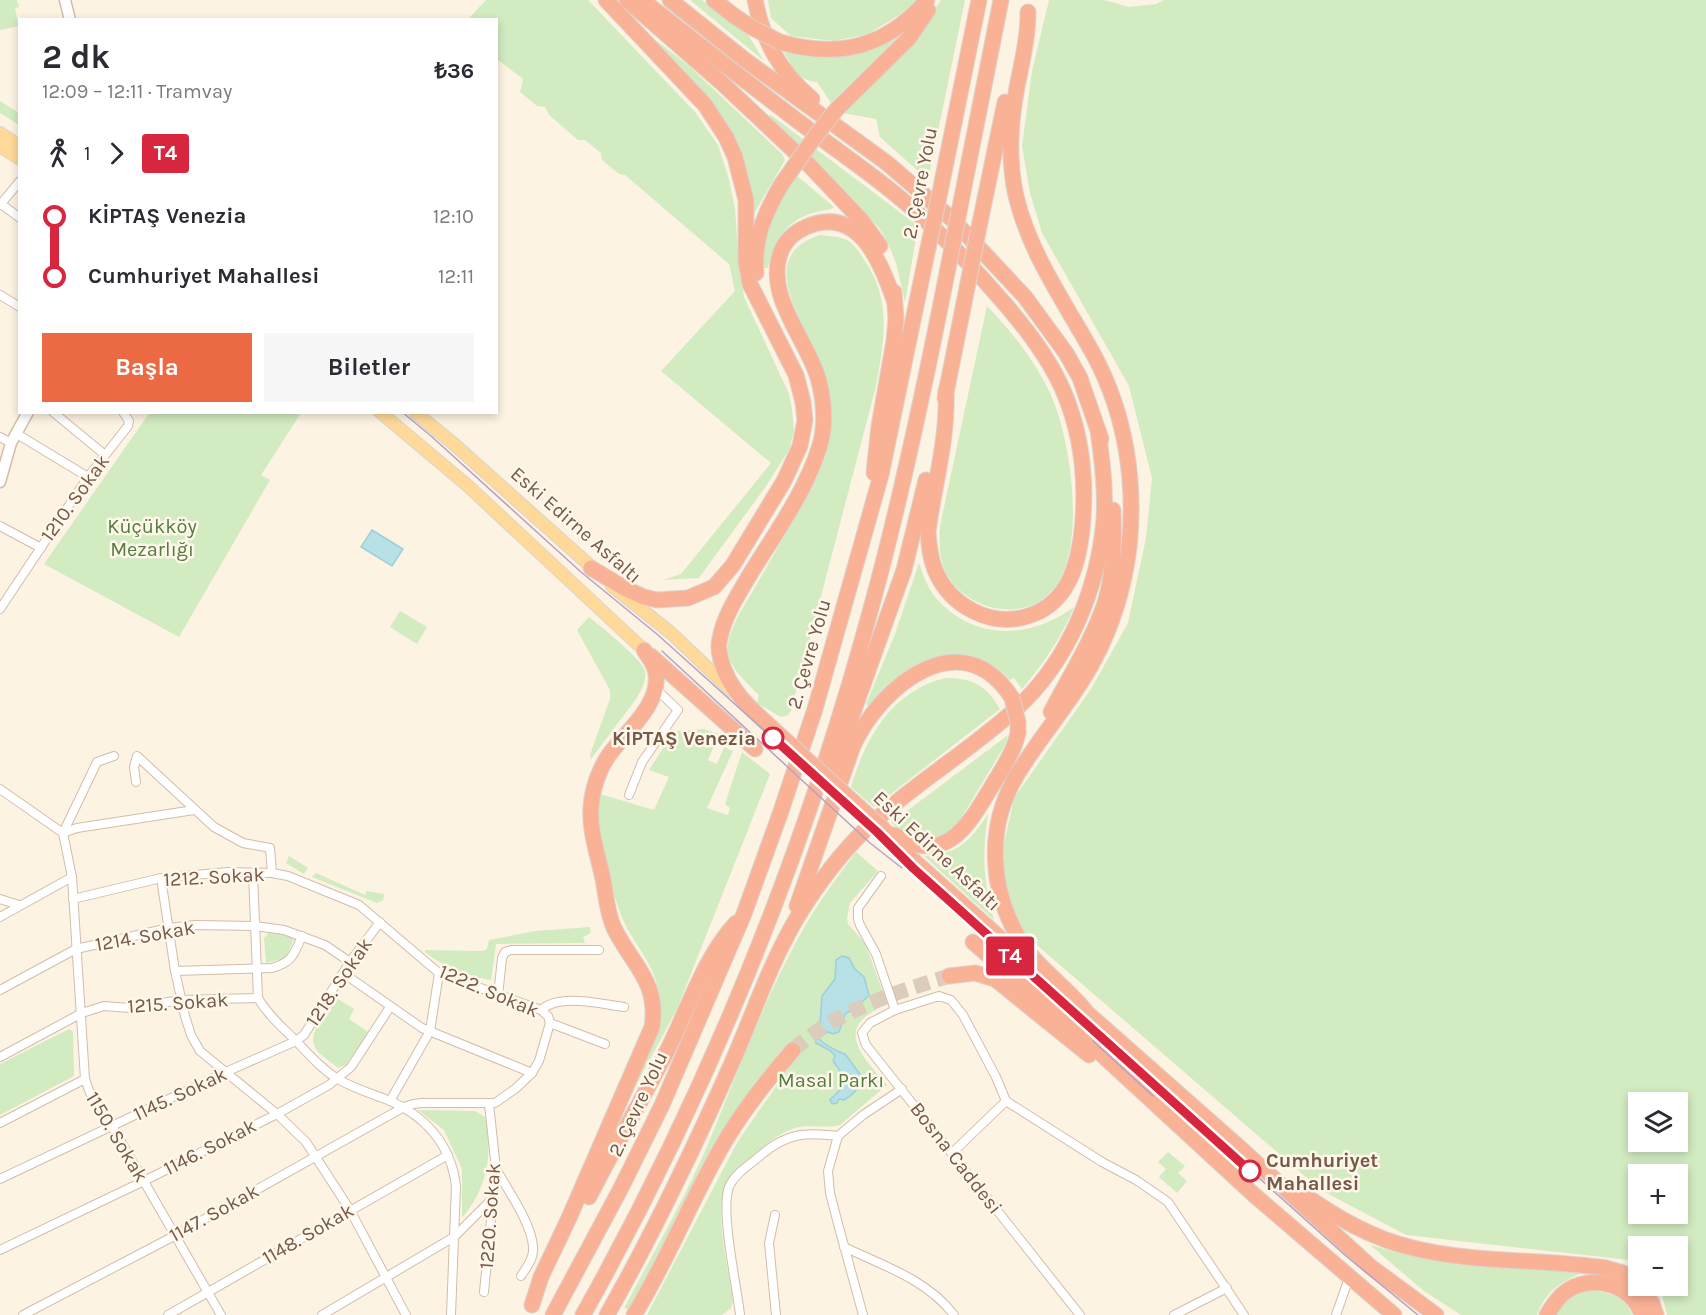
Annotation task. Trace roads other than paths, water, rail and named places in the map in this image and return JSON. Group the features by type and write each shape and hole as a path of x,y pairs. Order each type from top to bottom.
{"highway":[{"path":"591,568 644,597 666,600 688,598 714,587 732,565 784,481 796,457 805,420 800,387 750,284 746,261 746,200 735,157 726,137 699,98 606,0"},
{"path":"627,0 722,83 810,166 862,221 878,243 888,264 893,283 894,341 873,468 875,494"},
{"path":"642,0 923,218 990,287 1036,344 1063,390 1074,421 1083,461 1085,490 1081,537 1072,575 1055,601 1025,617 994,619 964,606 951,596 935,570 928,532 945,430 946,391"},
{"path":"670,0 745,60 887,163 954,221 1025,297 1066,353 1084,387 1106,454 1111,483 1113,549 1111,576 1105,602 1091,637 1027,760"},
{"path":"714,0 733,15 780,42 800,48 823,50 860,46 876,41 910,19 927,0"},
{"path":"755,0 758,17 769,46 784,71 851,136"},
{"path":"764,314 756,275 757,244 761,225 781,185 837,110 909,38 934,0"},
{"name":"2. Çevre Yolu","path":"553,1315 621,1188 702,1016 744,914 815,709 881,475 900,393 979,0"},
{"path":"583,1315 623,1241 693,1098 737,999 799,838 844,700 885,557 921,402 1001,0"},
{"path":"799,838 813,815 830,777 904,570 946,391 1014,63 1029,6"},
{"path":"1029,6 1027,41 1012,121 1010,155 1016,196 1032,246 1105,379 1122,429 1131,497 1127,564 1119,597 1106,633 1081,683 1013,782 998,825 995,863 1001,897 1023,946 1084,1009"},
{"path":"744,702 729,680 721,661 719,639 742,587 808,475 822,438 822,401 819,380 779,291 776,271 779,255 787,241 797,231 807,226 832,222 847,226 859,233 878,260 894,300"},
{"path":"786,937 825,877 858,838 894,805 1019,706 1059,655 1083,608 1098,559 1104,519 1104,499 1098,430"},
{"path":"529,1310 541,1277 652,1027 654,1004 646,977 611,920 591,814 592,796 604,763 646,709 655,688 656,672 644,650"},
{"path":"644,650 755,749"},
{"path":"607,1315 685,1165 786,937 853,746 867,719 882,701 909,678 927,669 946,663 960,662 984,669 1004,686 1012,699 1017,716 1018,733 1012,752 978,809 962,831 953,839 942,844 921,846 906,842 881,827"},
{"name":"Eski Edirne Asfaltı","path":"744,702 881,827 933,879 1046,980 1084,1009 1371,1267 1436,1315"},
{"path":"529,1310 667,1052 708,962 724,936 744,914"},
{"path":"973,942 1099,1052 1346,1285 1394,1315"},
{"path":"949,976 975,973 994,979 1086,1053 1149,1099"},
{"path":"634,1315 724,1143 774,1072 793,1050"},
{"path":"1238,1146 1342,1220 1366,1233 1392,1242 1413,1249 1446,1254 1605,1268 1628,1277"},
{"path":"1547,1315 1564,1292 1593,1283 1614,1285 1625,1291 1634,1299 1642,1315"},
{"path":"1647,1296 1656,1315"}],"main road":[{"path":"65,0 70,18"},
{"path":"0,133 18,145"},
{"path":"0,146 18,158"},
{"path":"0,482 14,439 27,414"},
{"path":"382,414 468,486 644,650"},
{"name":"Eski Edirne Asfaltı","path":"417,414 591,568 671,633 744,702"}],"street":[{"path":"18,183 0,204 18,217"},
{"path":"0,295 18,307"},
{"path":"55,414 105,455"},
{"name":"1210. Sokak","path":"0,526 41,548 88,477 128,426 129,421 124,414"},
{"path":"0,437 14,439 88,477"},
{"path":"0,609 41,548"},
{"path":"629,795 642,762 678,710 655,688"},
{"path":"63,833 97,762 114,756"},
{"path":"136,782 134,767 137,756 194,810 226,836 243,843 270,848 272,873"},
{"path":"0,789 63,833"},
{"path":"63,833 76,828 194,810"},
{"name":"1150. Sokak","path":"63,833 72,877 85,1079 90,1093 112,1126 221,1315"},
{"path":"253,873 258,998 272,1017 307,1053 338,1079 404,1107 434,1133 448,1155 453,1167 456,1186 451,1315"},
{"name":"1212. Sokak","path":"73,899 161,878 272,873 296,879 359,904 380,922"},
{"path":"881,876 858,908 858,919 876,954 896,1010 939,996 956,1004 996,1077 1006,1101 1102,1162 1137,1180 1168,1202 1244,1315"},
{"path":"0,916 72,877"},
{"path":"161,878 175,971 191,1035 200,1051 277,1114 306,1142 350,1210 406,1315"},
{"path":"0,899 19,905"},
{"name":"1218. Sokak","path":"296,1041 304,1035 350,962 380,922"},
{"name":"1222. Sokak","path":"380,922 439,973 541,1010 548,1016 550,1023 605,1044"},
{"name":"1214. Sokak","path":"0,990 76,949 169,928 207,925 255,926 284,930 325,945 350,962"},
{"path":"175,971 272,968 285,964 292,958 302,936"},
{"path":"498,996 502,958 505,952 511,950 599,950"},
{"path":"343,973 413,1023 532,1073"},
{"path":"390,1101 430,1031 439,973"},
{"name":"1215. Sokak","path":"0,1057 82,1013 104,1006 142,1008 181,1000 258,998"},
{"path":"541,1010 553,1002 570,1001 624,1007"},
{"name":"1146. Sokak","path":"0,1250 277,1114 338,1079 351,1067 390,1007"},
{"name":"Bosna Caddesi","path":"896,1010 870,1023 862,1033 866,1045 1080,1315"},
{"path":"404,1107 422,1103 495,1103 532,1073 539,1061 550,1023"},
{"name":"1145. Sokak","path":"0,1179 296,1041"},
{"path":"0,1123 85,1079"},
{"path":"863,1315 830,1193 828,1171 838,1136 863,1115 902,1089"},
{"path":"952,1153 1006,1101"},
{"name":"1220. Sokak","path":"484,1292 496,1169 489,1104"},
{"name":"1147. Sokak","path":"22,1315 176,1235 404,1107"},
{"path":"739,1314 726,1209 729,1187 740,1173 779,1141 797,1134 818,1133 838,1136"},
{"name":"1148. Sokak","path":"168,1315 448,1155"},
{"path":"496,1169 529,1228 533,1245 531,1260 521,1276"},
{"path":"321,1315 454,1237 492,1199"},
{"path":"775,1215 769,1243 776,1315"},
{"path":"844,1247 926,1287 954,1315"},
{"path":"1336,1315 1346,1285"},
{"path":"1174,1315 1227,1288"}],"water":[{"path":"372,530 403,549 392,566 361,547"},
{"path":"842,956 849,958 855,969 864,977 869,995 845,1014 839,1032 833,1034 822,1030 817,1036 826,1045 846,1055 862,1077 858,1087 850,1096 832,1104 830,1100 840,1090 840,1071 833,1061 835,1056 831,1051 816,1043 814,1034 820,1024 822,996 835,979 836,960"}],"tunnel":[{"path":"793,1050 810,1036 847,1014 907,989 949,976"}],"tram line":[{"path":"404,414 581,572 658,635 877,832 913,868 1346,1256 1418,1315"},
{"path":"662,651 870,843 902,868"},
{"name":"T4","path":"773,738 877,832 913,868 1250,1171"},
{"path":"1093,1041 1153,1096"}],"place":[{"name":"KİPTAŞ Venezia","path":"773,738"},
{"name":"Cumhuriyet Mahallesi","path":"1250,1171"}],"park label":[{"name":"Küçükköy Mezarlığı","path":"152,538"},
{"name":"Masal Parkı","path":"831,1080"}]}
